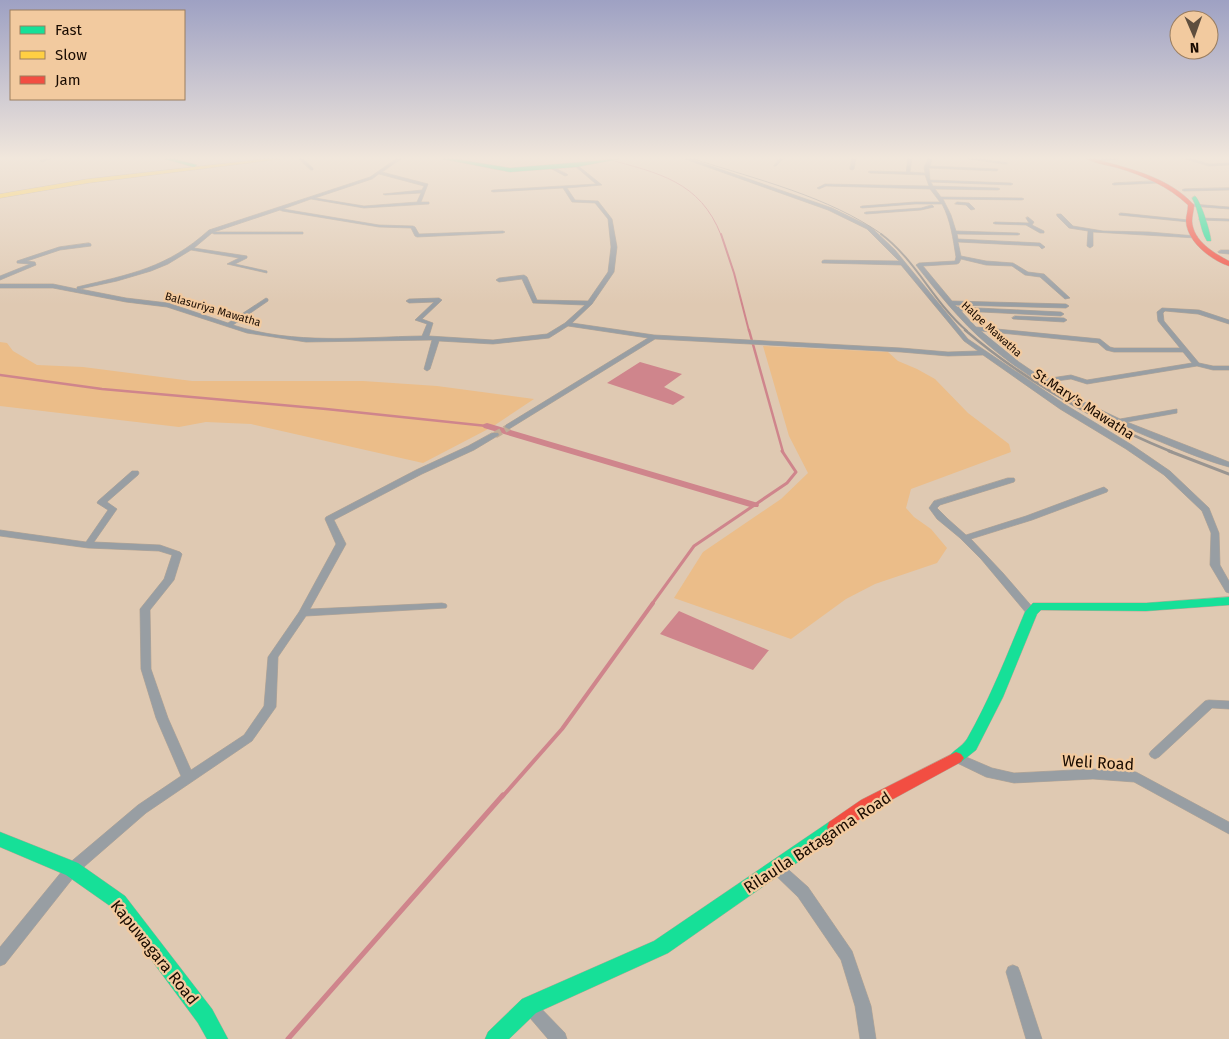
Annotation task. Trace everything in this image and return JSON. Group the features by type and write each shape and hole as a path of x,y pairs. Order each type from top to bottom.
{"main road":[{"path":"1190,207 1205,235 1226,254"},
{"path":"1195,207 1196,237 1209,250 1229,264"},
{"path":"1031,612 1038,606 1047,604 1146,607 1228,603"},
{"name":"Rilaulla Batagama Road","path":"494,1039 529,1006 661,947 867,805 957,758 971,746 996,696 1031,612"},
{"name":"Kapuwagara Road","path":"0,839 72,869 119,902 205,1016 218,1039"}],"street":[{"path":"76,289 156,269 191,249 209,233 283,207"},
{"name":"Balasuriya Mawatha","path":"0,286 33,285 76,289 126,300 168,305 250,332 306,340 425,338 493,342 549,336 567,324 590,304 611,272 614,247 610,219 601,207"},
{"name":"St.Mary's Mawatha","path":"828,207 869,228 893,251 966,340 1167,473 1206,510 1215,533 1216,565 1229,590"},
{"path":"866,213 904,207"},
{"path":"824,262 919,265 957,262 959,257 949,214 945,207"},
{"path":"1138,221 1195,215 1229,208"},
{"path":"279,209 379,226 413,227 417,236 503,232"},
{"path":"1121,214 1229,214"},
{"path":"1058,215 1071,227 1196,237"},
{"path":"1195,215 1229,220"},
{"path":"1027,224 1032,222 1028,218"},
{"path":"1001,232 994,222 1027,224 1042,232"},
{"path":"1090,246 1091,230"},
{"path":"953,232 1018,234"},
{"path":"209,233 301,233"},
{"path":"955,240 1040,245 1042,247"},
{"path":"0,278 33,265 33,262 19,262 58,249 89,245"},
{"path":"191,249 245,256 230,264 265,272"},
{"path":"959,257 986,263 1013,264 1027,274 1042,274 1066,298"},
{"name":"Halpe Mawatha","path":"919,265 955,309 975,329 1020,367 1042,381 1121,421 1229,466"},
{"path":"499,280 524,277 535,302 590,304"},
{"path":"229,325 266,300"},
{"path":"409,301 439,300 418,320 430,323 425,338"},
{"path":"950,303 1066,306"},
{"path":"955,309 1063,317"},
{"path":"1197,364 1161,322 1160,312 1164,310 1199,312 1229,322"},
{"path":"961,315 1063,317"},
{"path":"567,324 654,337 948,354 983,353"},
{"path":"975,329 1100,341 1108,349 1114,350 1184,350"},
{"path":"509,428 654,337"},
{"path":"427,369 436,339"},
{"path":"1042,381 1071,377 1087,382 1197,364 1213,368 1229,368"},
{"path":"1121,421 1174,411"},
{"path":"0,959 72,869 142,809 248,738 270,707 273,657 302,613 341,544 329,519 495,435"},
{"path":"88,545 113,509 101,503 135,473"},
{"path":"1011,480 937,503 933,508 937,514 965,538 1031,612"},
{"path":"965,538 1029,518 1104,490"},
{"path":"0,533 88,545 160,548 177,554 168,580 145,609 146,669 162,718 188,778"},
{"path":"302,613 442,606"},
{"path":"1155,754 1210,704 1229,705"},
{"name":"Weli Road","path":"957,758 990,773 1014,778 1093,774 1136,777 1229,828"},
{"path":"776,867 803,892 847,956 863,1006 868,1039"},
{"path":"1013,972 1034,1039"},
{"path":"529,1006 559,1039"}],"shaded area":[{"path":"0,342 7,343 13,351 37,365 83,367 192,381 363,381 437,386 534,399 492,427 423,463 251,424 206,422 179,427 0,406"},
{"path":"763,346 888,352 898,361 935,379 968,413 1009,444 1011,452 911,489 906,508 914,517 931,529 947,548 937,563 875,584 846,599 791,639 674,598 703,552 781,499 808,473 789,436"},
{"path":"640,362 682,374 664,387 685,397 673,405 607,383"},
{"path":"679,611 769,650 753,670 660,634"}],"waterway":[{"path":"706,207 721,235"},
{"path":"721,234 734,273 749,331"},
{"path":"749,330 783,452"},
{"path":"0,375 102,389 326,409 487,426"},
{"path":"487,426 754,505"},
{"path":"652,604 694,546 787,483 796,472 782,451"},
{"path":"502,797 562,729 653,603"},
{"path":"288,1039 503,795"}],"tunnel":[{"path":"495,435 509,427"}],"railway":[{"path":"834,207 862,221 883,235"},
{"path":"881,234 905,256 945,308 967,331"},
{"path":"965,330 1013,367 1063,399 1089,414 1172,452"},
{"path":"1169,451 1229,474"}],"traffic: fast":[{"path":"1200,207 1204,230 1209,240"},
{"path":"956,758 971,746 996,697 1031,612 1038,606 1146,607 1229,601"},
{"path":"495,1039 529,1006 661,947 835,827"},
{"path":"0,839 72,869 119,902 205,1016 218,1039"}],"traffic: jam":[{"path":"1191,207 1189,221 1193,235 1203,247 1229,264"},
{"path":"835,827 867,805 956,758"}]}
